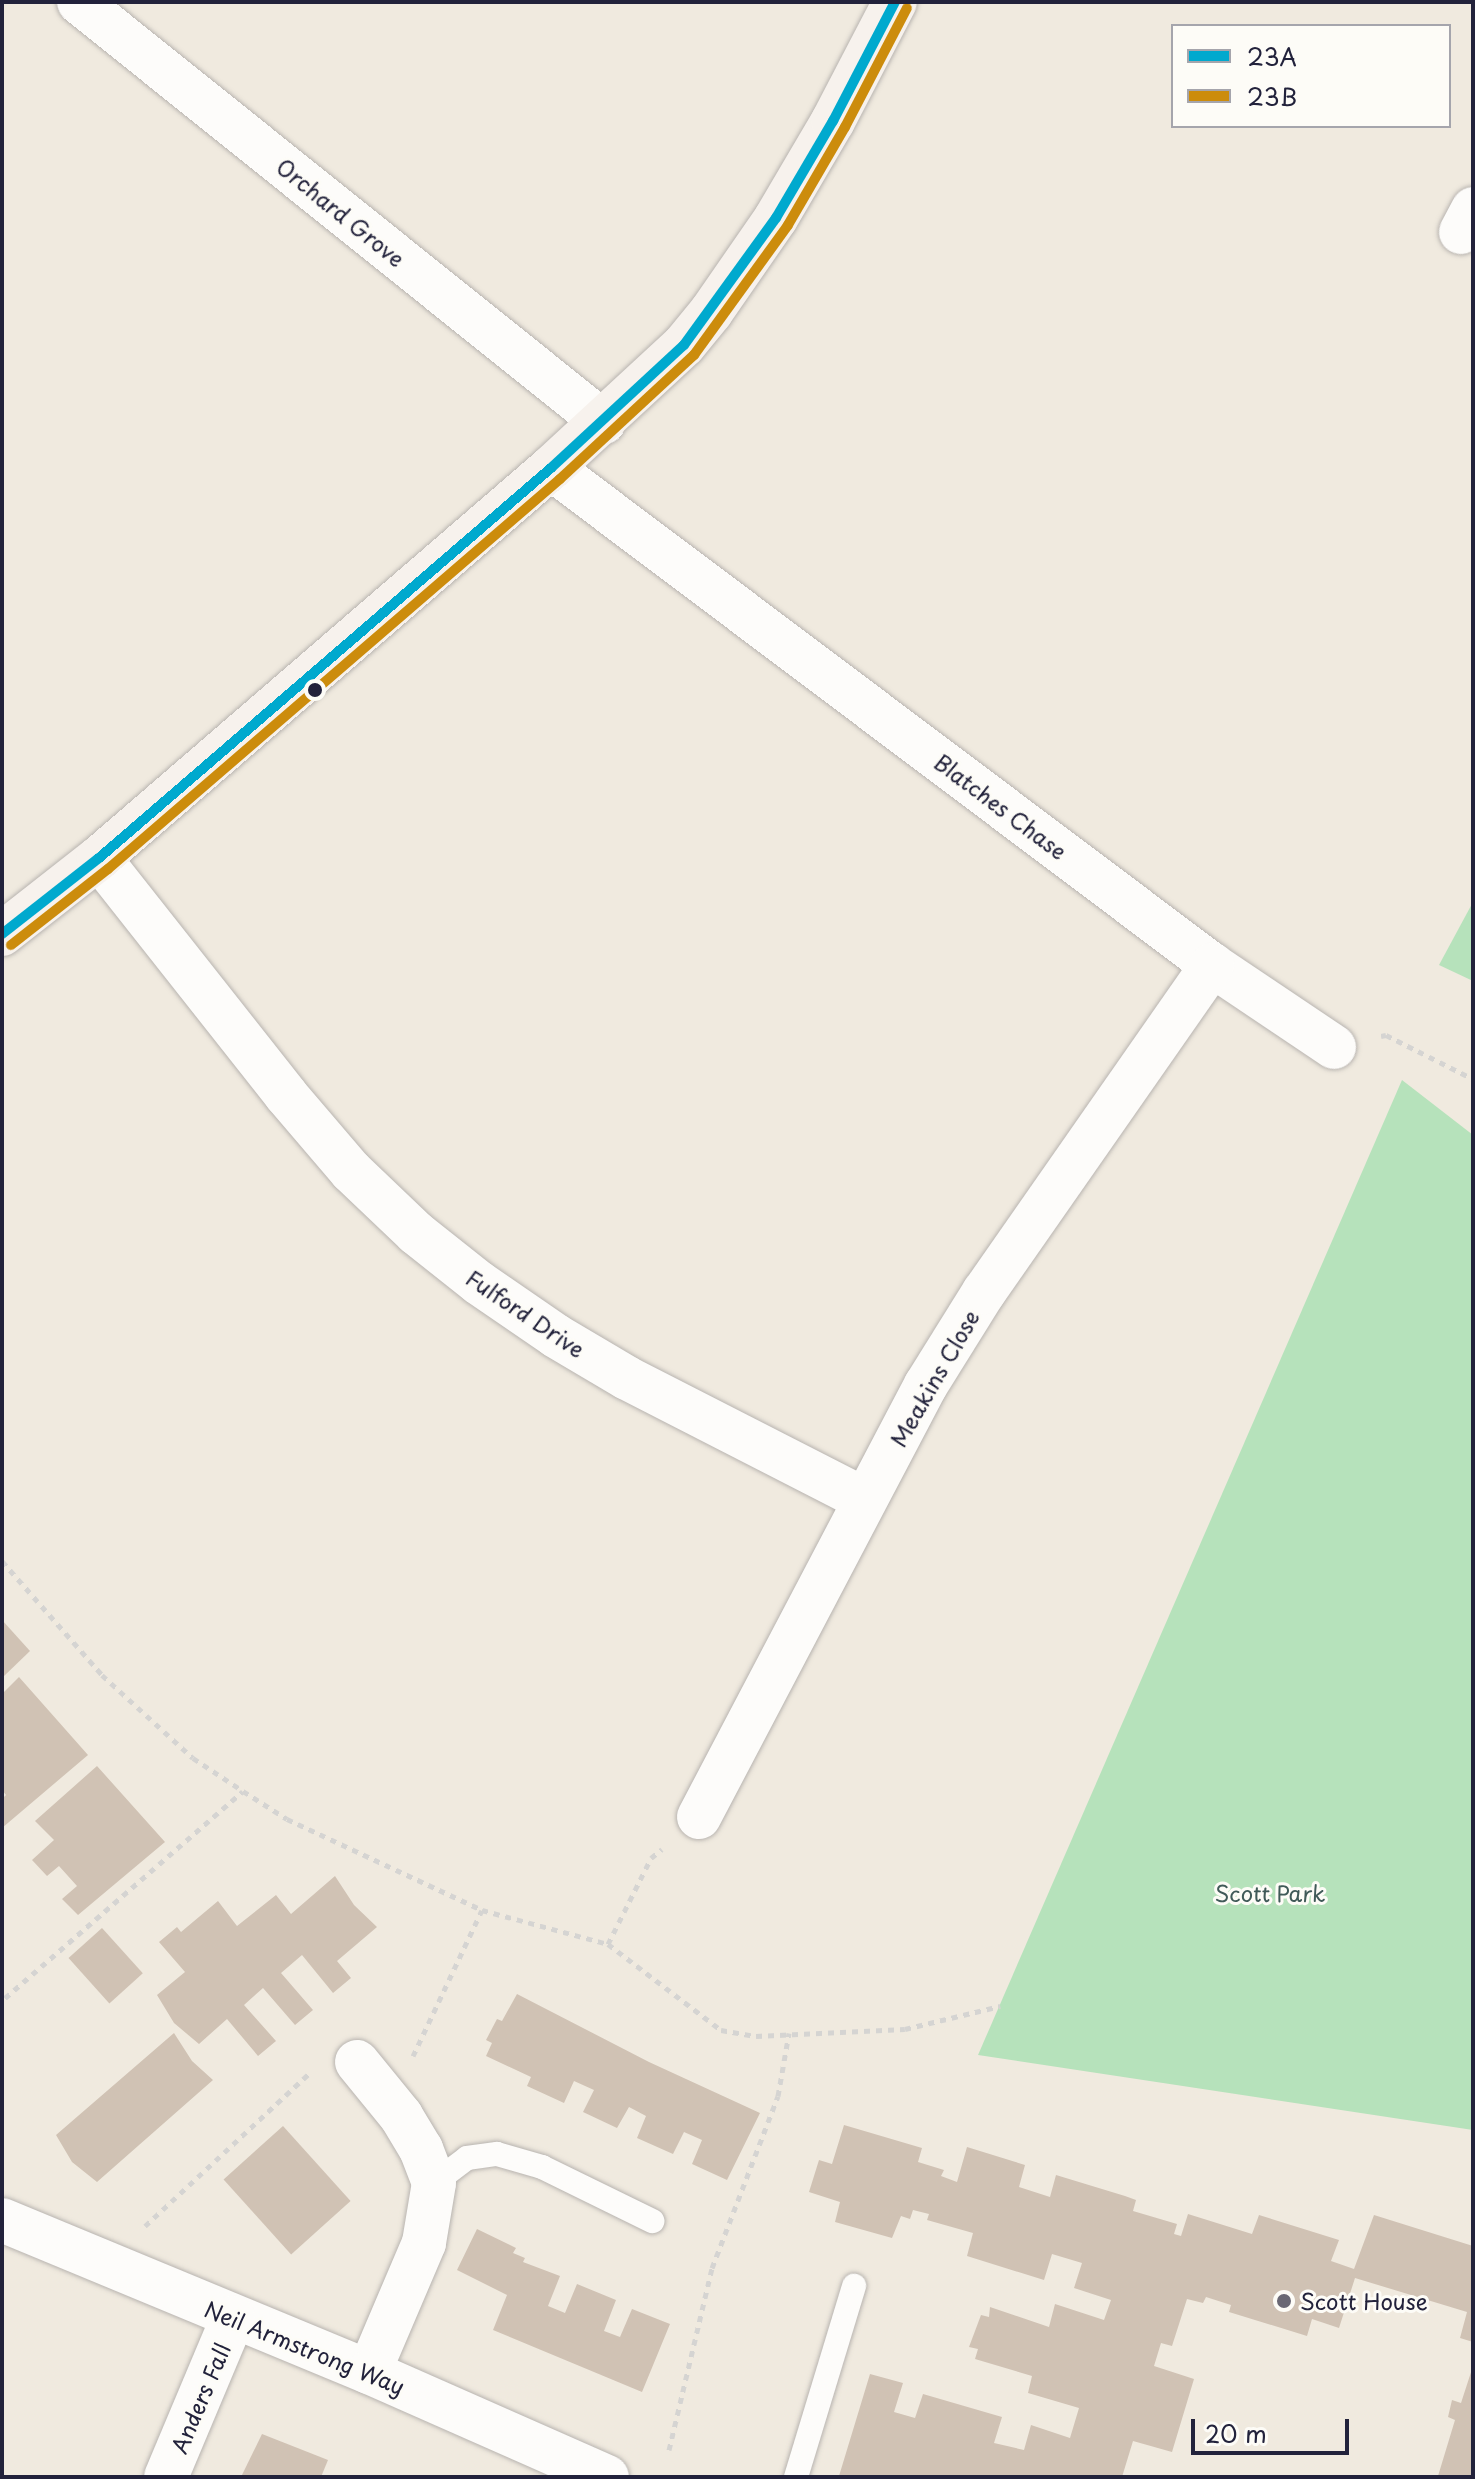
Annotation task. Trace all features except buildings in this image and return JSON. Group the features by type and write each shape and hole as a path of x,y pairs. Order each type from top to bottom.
{"street":[{"name":"Orchard Grove","path":"79,2 603,422"},
{"path":"2,934 99,858 551,468 684,345 735,279 826,133 895,2"},
{"name":"Blatches Chase","path":"551,468 1212,965 1334,1047"},
{"name":"Fulford Drive","path":"99,858 286,1095 351,1171 416,1233 479,1283 591,1357 865,1500"},
{"name":"Meakins Close","path":"699,1817 926,1385 984,1292 1212,965"},
{"path":"336,2064 401,2116 421,2149 434,2183 424,2243 369,2372"},
{"name":"Neil Armstrong Way","path":"2,2220 369,2372 607,2477"},
{"name":"Anders Fall","path":"166,2477 233,2318"}],"lane":[{"path":"434,2183 467,2158 497,2154 542,2167 652,2221"},
{"path":"796,2477 854,2286"}],"path":[{"path":"1334,1047 1386,1035 1473,1079"},
{"path":"2,1561 102,1675 193,1758 243,1791 287,1819 482,1910 608,1944 721,2030 756,2036 905,2029 1000,2006"},
{"path":"5,1998 243,1791"},
{"path":"608,1944 651,1858 699,1817"},
{"path":"410,2060 482,1910"},
{"path":"669,2450 712,2268 778,2096 789,2033"},
{"path":"145,2227 336,2064"}],"green space":[{"path":"1473,902 1473,981 1439,965"},
{"name":"Scott Park","path":"1402,1080 1473,1135 1473,2130 978,2055"}],"transit line":[{"name":"23A","path":"2,934 99,858 551,468 684,345 776,218 833,121 895,2"},
{"name":"23B","path":"11,945 108,869 560,479 694,355 788,225 845,127 907,8"}],"place":[{"name":"Scott House","path":"1284,2301"}]}
